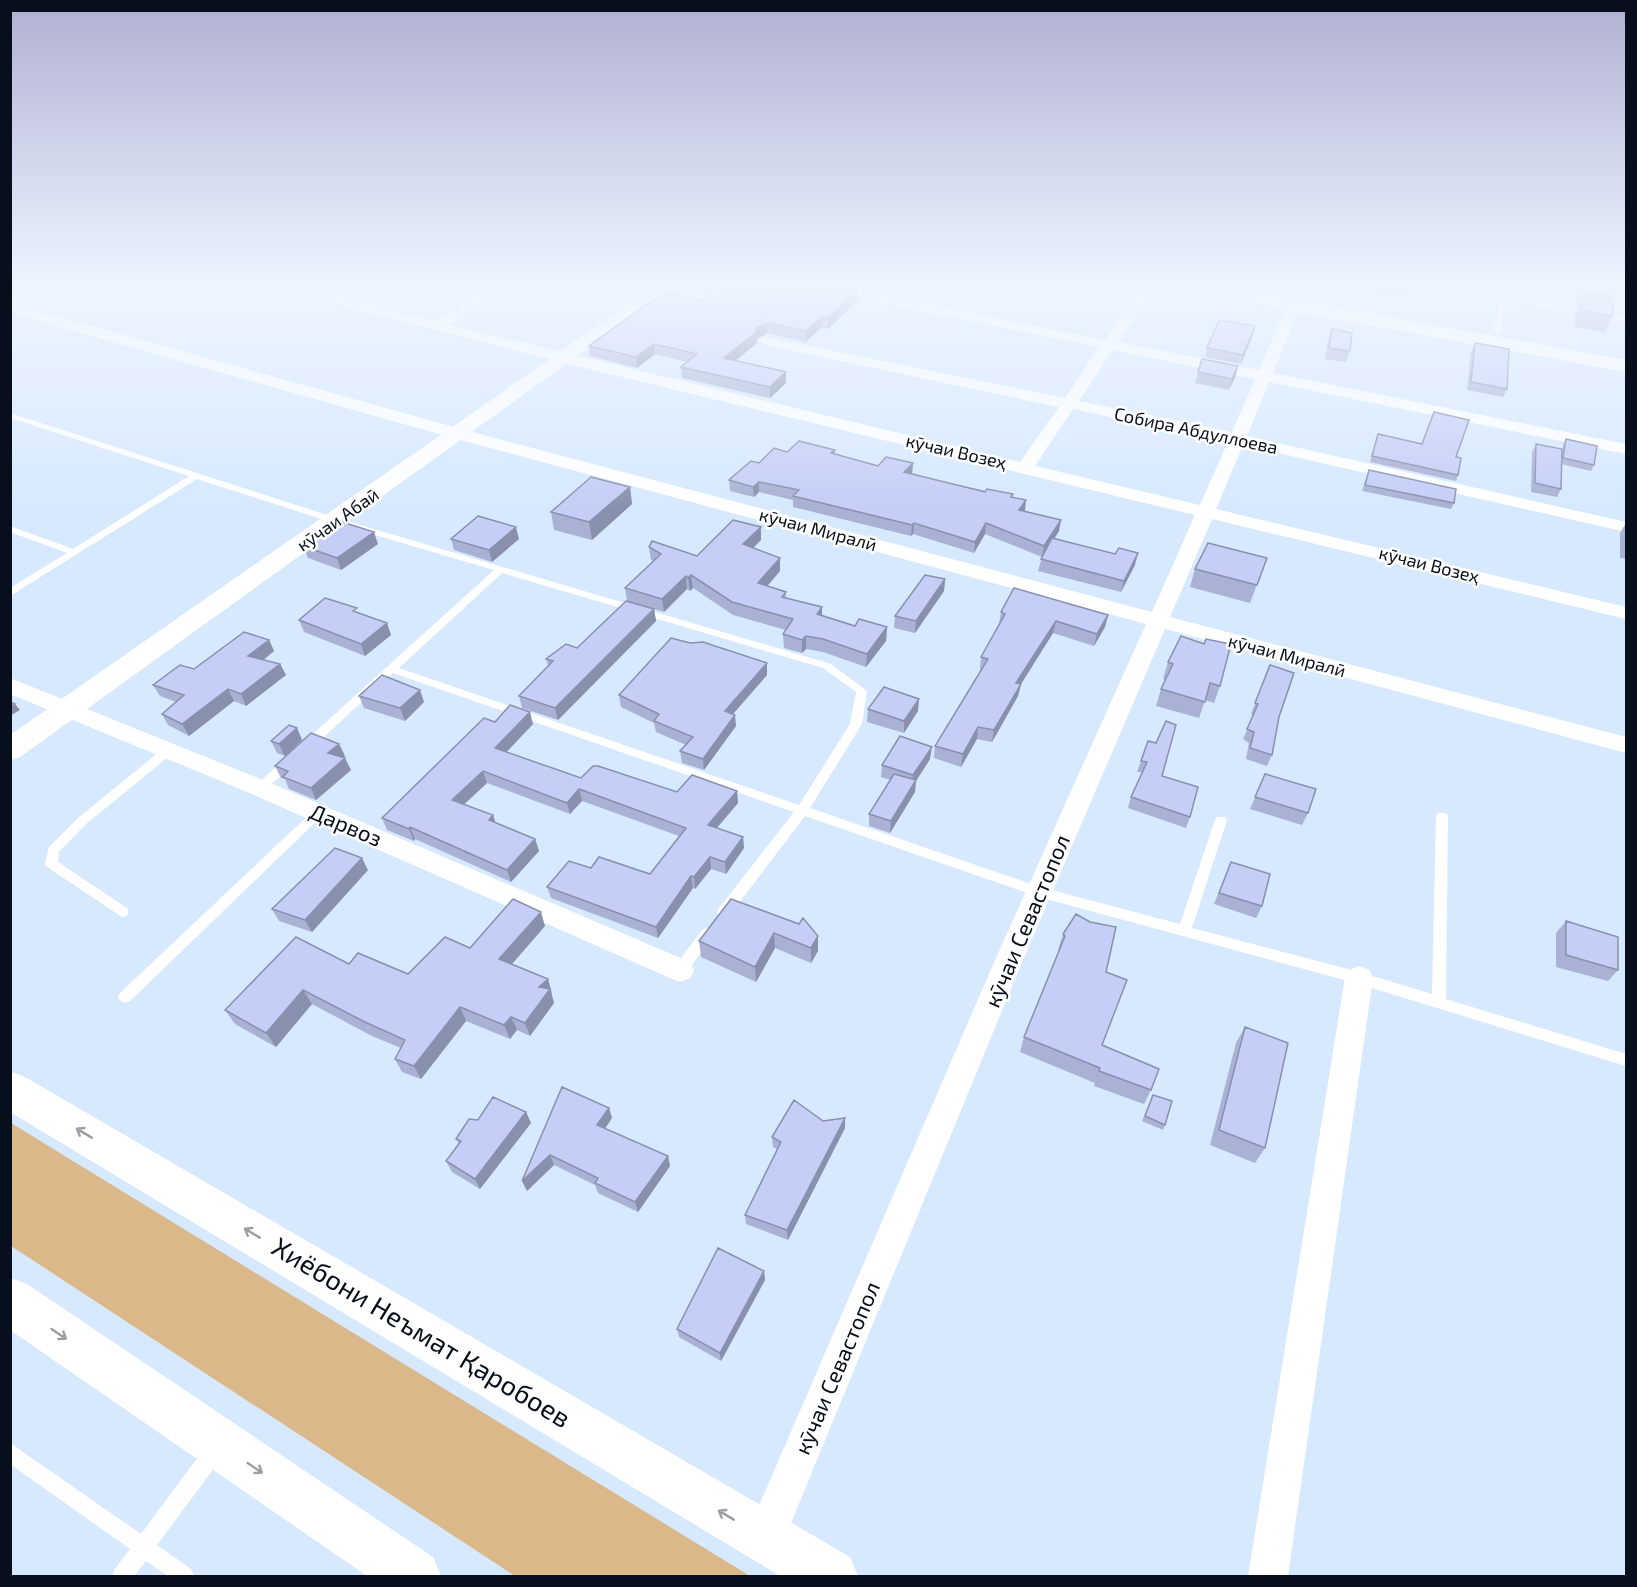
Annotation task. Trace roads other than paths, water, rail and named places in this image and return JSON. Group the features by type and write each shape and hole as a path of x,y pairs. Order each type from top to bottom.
{"main road":[{"path":"1602,361 1626,366"},
{"name":"Хиёбони Неъмат Қаробоев","path":"10,1090 831,1576"},
{"path":"10,1301 414,1576"}],"street":[{"name":"кӯчаи Миралӣ","path":"197,361 1156,622 1626,746"},
{"name":"кӯчаи Абаӣ","path":"10,750 337,521 560,361"},
{"name":"кӯчаи Возеҳ","path":"577,361 1626,613"},
{"name":"Собира Абдуллоева","path":"862,361 1239,439 1626,527"},
{"path":"1025,468 1100,361"},
{"path":"1193,361 1626,449"},
{"name":"кӯчаи Севастопол","path":"765,1538 1039,892 1156,622 1208,512 1239,439 1268,361"},
{"name":"Дарвоз","path":"10,685 260,788 680,970"},
{"path":"1268,1576 1359,978"}],"lane":[{"path":"10,415 337,521 827,666 862,692 856,724 801,812 680,970"},
{"path":"10,593 197,475"},
{"path":"10,529 75,553"},
{"path":"260,788 501,569"},
{"path":"391,669 801,812 1039,892 1359,978 1626,1060"},
{"path":"122,912 51,864 53,850 82,821 169,750"},
{"path":"125,997 318,813"},
{"path":"1439,1003 1442,816"},
{"path":"1184,931 1221,820"},
{"path":"122,1576 220,1444"},
{"path":"10,1452 184,1576"}]}
